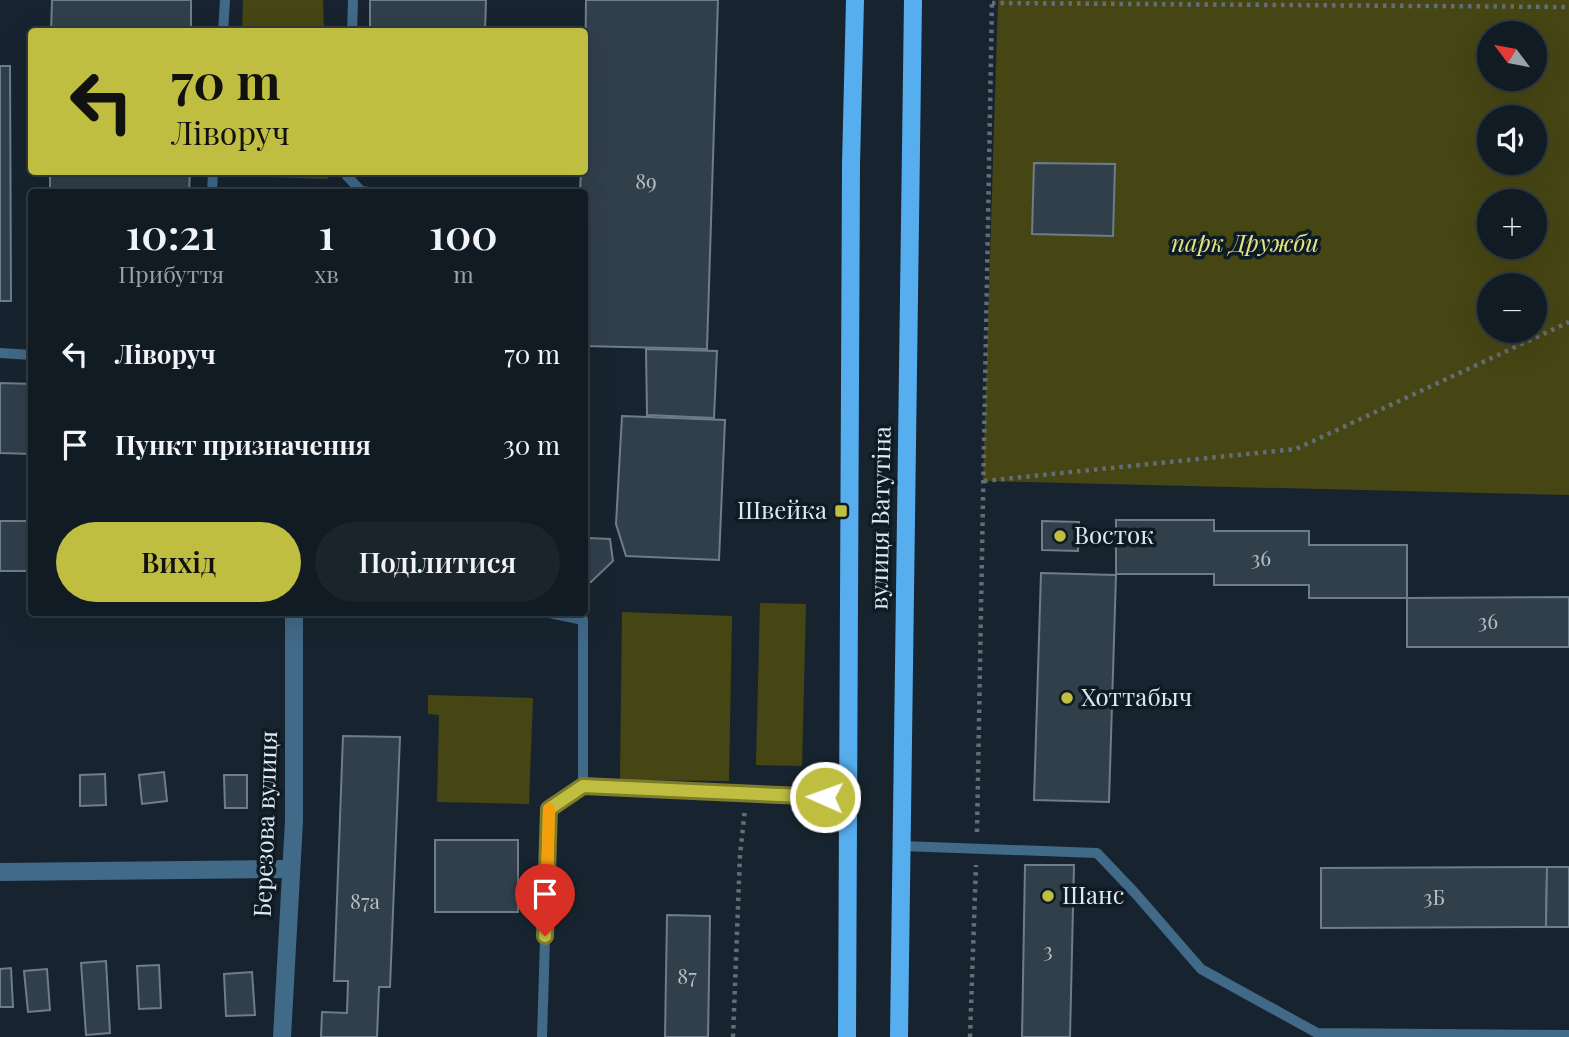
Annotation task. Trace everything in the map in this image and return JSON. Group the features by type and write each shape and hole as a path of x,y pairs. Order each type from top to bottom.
{"main road":[{"name":"вулиця Ватутіна","path":"847,1037 850,164 855,0"},
{"name":"вулиця Ватутіна","path":"899,1037 913,0"}],"street":[{"name":"Березова вулиця","path":"282,1037 289,869 294,821 294,616"},
{"path":"0,872 289,869"}],"lane":[{"path":"223,28 225,0"},
{"path":"352,28 353,0"},
{"path":"347,175 358,189"},
{"path":"0,353 28,355"},
{"path":"564,616 583,620 583,786"},
{"path":"542,1037 549,809 583,786 825,797 848,803"},
{"path":"902,845 1097,853 1135,892 1201,969 1317,1033 1569,1035"}],"path":[{"path":"970,1037 977,849 992,1 1569,7"},
{"path":"983,481 1296,449 1569,322"},
{"path":"733,1037 740,855 746,794"}],"green space":[{"path":"243,0 323,0 324,28 242,28"},
{"name":"парк Дружби","path":"998,0 1569,0 1569,495 983,481"},
{"path":"328,175 328,179 238,176"},
{"path":"760,603 806,604 802,766 756,765"},
{"path":"622,612 732,616 729,781 620,780"},
{"path":"428,695 533,698 529,804 437,802 439,715 428,714"}],"building":[{"path":"52,0 191,0 191,28 51,28"},
{"path":"370,0 486,0 485,28 370,28"},
{"path":"586,0 718,0 707,349 588,346 588,189 580,189 581,175 588,175 588,28 586,28"},
{"path":"0,66 10,66 11,301 0,301"},
{"path":"1034,163 1115,164 1113,236 1032,234"},
{"path":"50,175 190,175 189,189 50,189"},
{"path":"646,349 717,351 714,418 647,415"},
{"path":"0,383 28,384 28,454 0,453"},
{"path":"622,416 725,420 719,560 626,556 616,524"},
{"path":"1116,520 1214,520 1214,531 1309,531 1309,545 1407,545 1407,598 1309,598 1309,585 1214,585 1214,574 1116,574"},
{"path":"0,521 28,521 28,571 0,571"},
{"name":"Восток","path":"1042,521 1079,522 1078,551 1042,550"},
{"path":"588,538 610,539 613,561 591,582 588,582"},
{"path":"1041,573 1116,575 1109,802 1034,800"},
{"path":"1569,597 1569,647 1407,647 1407,598"},
{"path":"343,736 400,737 390,987 379,987 377,1037 321,1037 322,1012 347,1013 348,981 334,981"},
{"path":"164,772 167,801 142,804 139,775"},
{"path":"105,774 106,805 80,806 80,775"},
{"path":"224,775 247,775 247,808 225,808"},
{"path":"435,840 518,840 518,912 435,912"},
{"path":"1025,865 1074,865 1070,1037 1022,1037"},
{"path":"1547,867 1546,927 1321,928 1321,868"},
{"path":"1547,867 1569,867 1569,927 1546,927"},
{"path":"667,915 710,916 708,1037 665,1037"},
{"path":"106,961 110,1033 86,1035 81,963"},
{"path":"159,965 161,1008 139,1009 137,966"},
{"path":"11,968 13,1007 0,1007 0,969"},
{"path":"47,969 50,1010 28,1012 24,971"},
{"path":"252,972 255,1015 226,1016 224,974"}],"slow traffic":[{"path":"547,890 549,809"}],"place":[{"name":"Швейка","path":"841,511"},
{"name":"Восток","path":"1060,536"},
{"name":"Хоттабыч","path":"1067,698"},
{"name":"Шанс","path":"1048,896"}],"route":[{"path":"545,936 549,809 583,786 825,797"}]}
